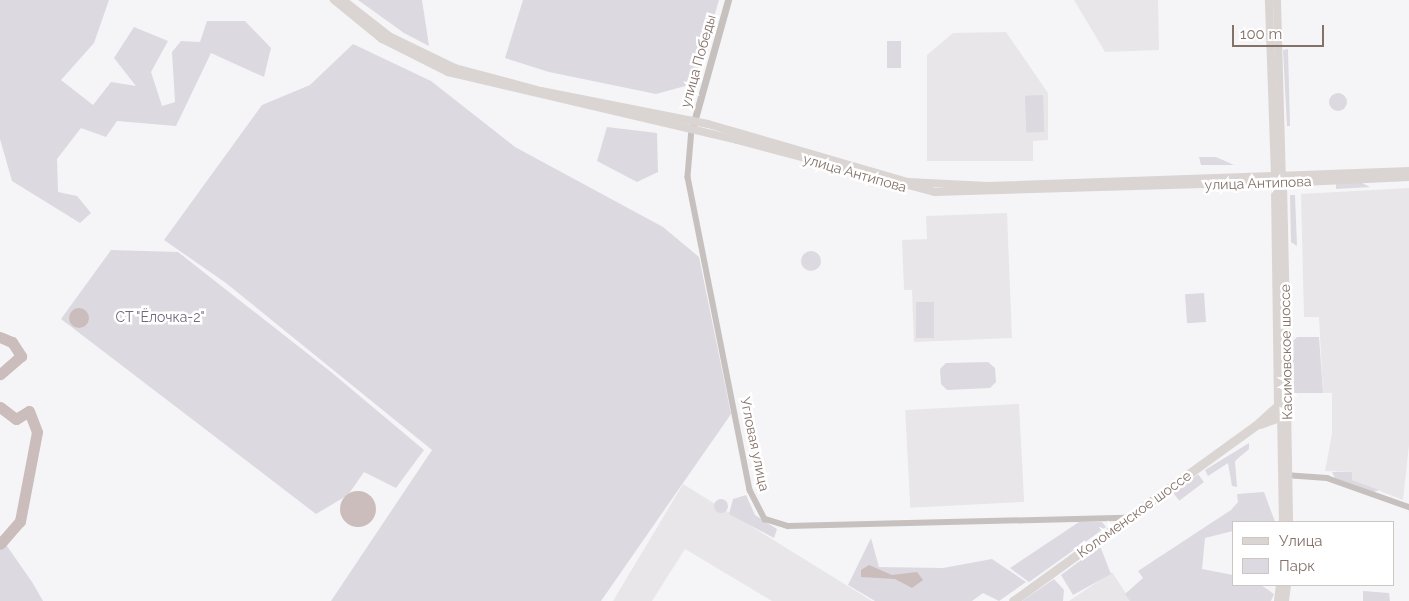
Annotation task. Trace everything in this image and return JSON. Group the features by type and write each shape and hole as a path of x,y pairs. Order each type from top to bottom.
{"main road":[{"name":"улица Антипова","path":"334,0 382,39 448,72 693,125"},
{"name":"улица Антипова","path":"343,0 389,36 455,68 693,125 922,191 1409,176"},
{"path":"1270,0 1278,179"},
{"path":"1277,0 1278,179"},
{"name":"улица Антипова","path":"1278,179 1409,170"},
{"name":"Касимовское шоссе","path":"1278,179 1284,401 1288,429 1283,521"},
{"path":"1284,401 1281,415 1288,429"},
{"name":"Коломенское шоссе","path":"1266,420 1284,401"},
{"name":"Касимовское шоссе","path":"1281,415 1289,521"},
{"name":"Коломенское шоссе","path":"1013,601 1131,518 1255,426 1281,415"},
{"path":"1266,420 1277,427 1282,440"},
{"path":"1278,601 1280,586"},
{"path":"1285,601 1287,586"}],"street":[{"name":"улица Победы","path":"693,125 728,0"},
{"name":"Угловая улица","path":"693,125 688,177 750,490 765,519 793,526 1131,518"},
{"path":"1286,475 1327,478 1409,507"}],"shaded area":[{"path":"1074,0 1158,0 1159,50 1105,52"},
{"path":"1006,32 1048,93 1048,140 1033,141 1033,161 927,161 927,55 953,33"},
{"path":"1409,188 1409,445 1403,500 1352,480 1352,472 1325,471 1332,434 1332,393 1323,393 1319,317 1304,317 1301,194"},
{"path":"1007,213 1012,338 914,342 912,290 904,290 902,240 927,239 926,216"},
{"path":"75,308 83,308 89,314 89,322 83,328 75,328 69,322 69,314"},
{"path":"1019,404 1024,502 910,508 905,410"},
{"path":"683,484 872,601 772,601 685,549 652,601 613,601"},
{"path":"358,491 365,492 371,496 375,502 375,516 371,522 365,526 358,527 351,526 345,522 341,516 340,509 341,502 345,496 351,492"},
{"path":"869,565 892,575 917,572 923,580 912,588 895,579 861,577 861,570"},
{"path":"1112,572 1131,601 1069,601"}],"green space":[{"path":"0,0 109,0 94,43 61,80 93,105 111,82 136,86 114,58 134,27 168,41 151,72 162,106 175,102 172,52 181,41 200,42 207,21 245,21 271,48 264,77 211,53 176,126 117,121 106,137 81,128 57,159 58,192 77,196 91,213 80,223 12,181 0,139"},
{"path":"358,0 422,0 429,46 404,33"},
{"path":"523,0 719,0 699,69 689,85 656,94 549,72 505,58"},
{"path":"887,41 901,41 901,68 887,68"},
{"path":"353,44 431,81 515,147 663,227 699,257 731,414 601,601 331,601 432,450 226,283 164,240 262,105 310,85"},
{"path":"1288,49 1290,126 1287,126 1283,50"},
{"path":"1338,93 1344,96 1347,102 1344,108 1338,111 1332,108 1329,102 1332,96"},
{"path":"1043,95 1044,132 1026,133 1025,96"},
{"path":"607,127 657,133 658,172 637,182 597,161"},
{"path":"1199,157 1216,157 1234,165 1201,165"},
{"path":"1358,181 1370,187 1336,189 1336,183"},
{"path":"1290,195 1295,195 1297,246 1291,242"},
{"name":"СТ \"Ёлочка-2\"","path":"111,250 178,252 331,372 424,450 396,488 364,472 348,495 316,514 61,319"},
{"path":"811,251 818,254 821,261 818,268 811,271 804,268 801,261 804,254"},
{"path":"1204,293 1206,322 1187,323 1185,294"},
{"path":"916,302 934,302 934,338 916,338"},
{"path":"1297,337 1319,337 1323,393 1291,393 1290,344"},
{"path":"988,362 995,368 996,382 990,388 947,390 941,384 940,369 946,363"},
{"path":"1249,443 1249,449 1235,461 1237,487 1232,486 1228,463 1208,476 1205,470"},
{"path":"1332,472 1352,472 1352,480 1379,490 1374,492 1335,478"},
{"path":"1198,474 1204,482 1179,501 1173,493"},
{"path":"1264,492 1275,521 1232,521 1232,531 1205,538 1202,569 1232,575 1232,586 1262,586 1274,594 1271,601 1130,601 1125,594 1143,578 1138,571 1231,510 1238,502 1237,494"},
{"path":"746,495 755,515 777,529 774,538 729,514 733,499"},
{"path":"718,499 724,499 728,506 724,513 718,513 714,509 714,503"},
{"path":"1079,522 1102,522 1106,527 1029,582 1010,568"},
{"path":"0,536 32,582 43,601 0,601"},
{"path":"871,538 879,567 943,568 992,559 1026,582 999,601 983,593 972,601 875,601 848,585"},
{"path":"1100,546 1111,574 1073,595 1061,575"},
{"path":"1054,579 1064,590 1063,601 1022,601"},
{"path":"1363,591 1389,593 1390,601 1363,601"}],"waterway":[{"path":"0,337 12,342 21,356 0,374"},
{"path":"0,407 16,419 29,411 37,432 20,521 0,544"}]}
